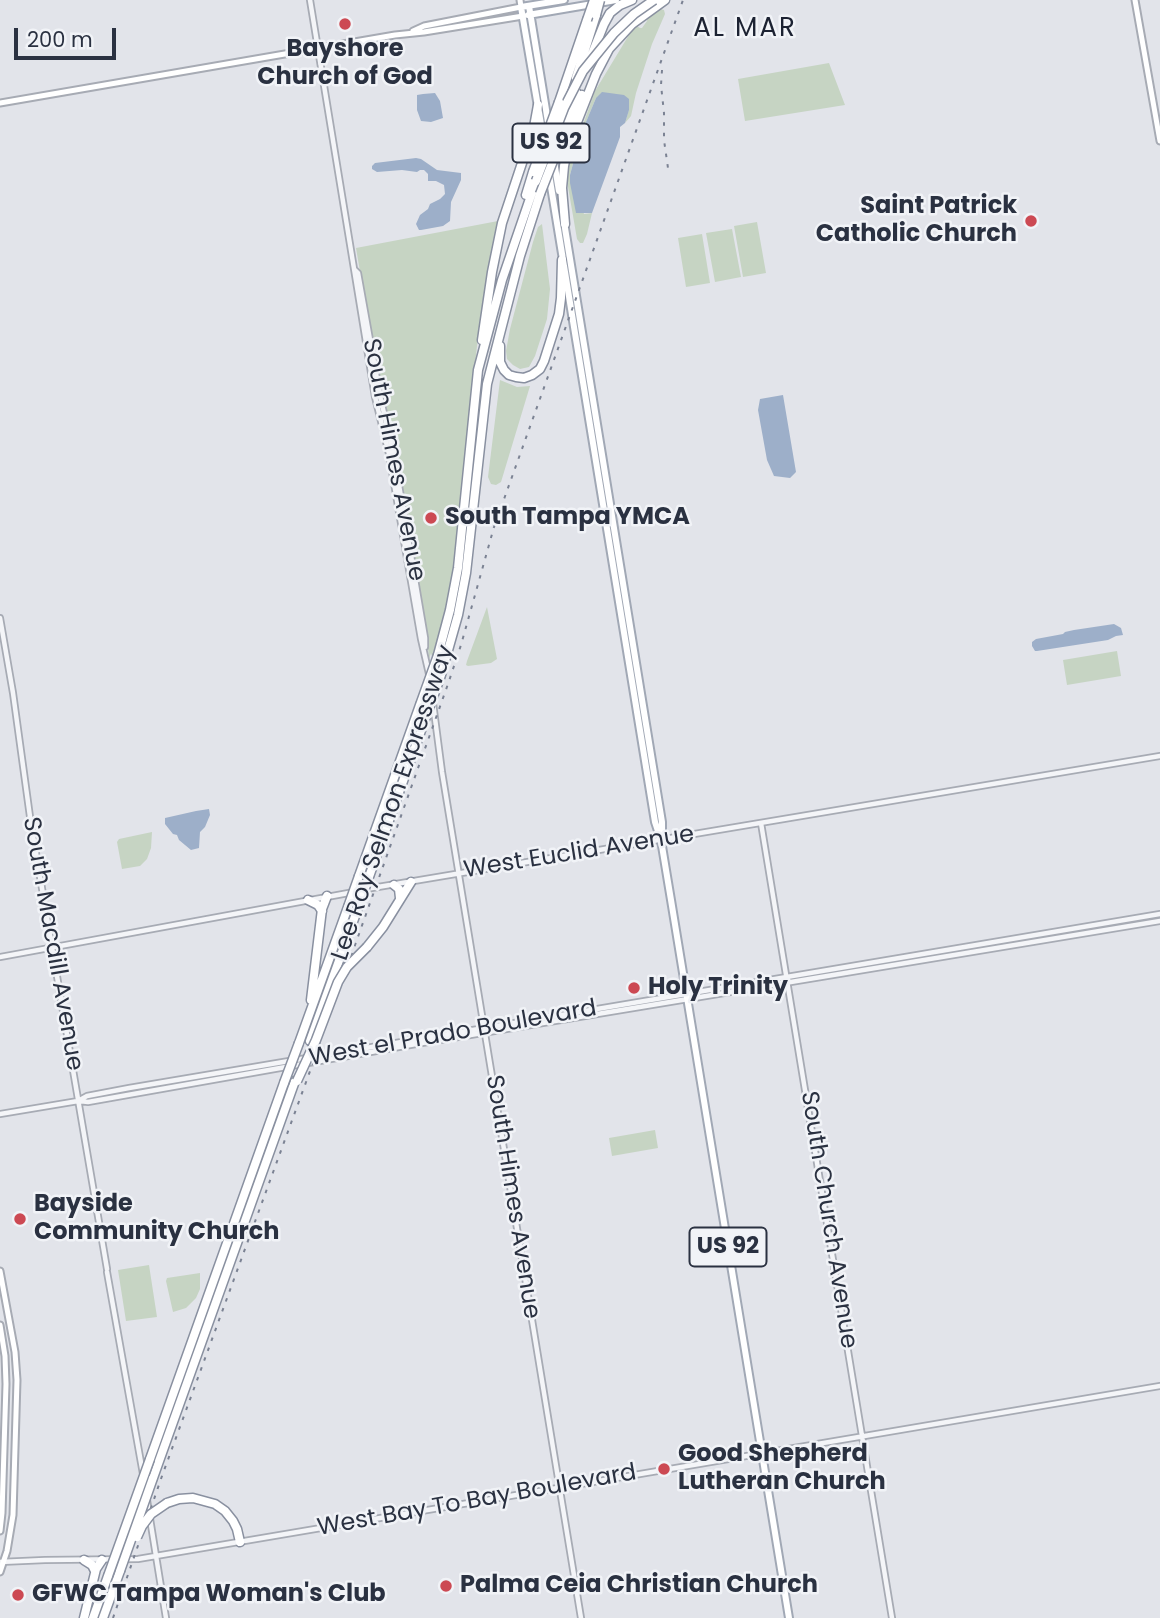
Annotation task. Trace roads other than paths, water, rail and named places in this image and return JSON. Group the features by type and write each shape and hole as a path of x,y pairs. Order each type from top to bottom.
{"highway":[{"path":"489,372 508,281 559,102 594,0"},
{"path":"560,131 600,0"},
{"path":"478,370 508,246 607,19 616,8 632,0"},
{"name":"Lee Roy Selmon Expressway","path":"103,1618 441,675 464,584 489,372 537,184 564,108 583,71 614,33 654,0"},
{"name":"Lee Roy Selmon Expressway","path":"537,184 596,67 632,24 665,0"},
{"path":"565,223 562,188 570,139 609,49"},
{"path":"478,370 496,248 509,199 534,127 538,105"},
{"path":"503,319 499,354 503,368 509,375 516,377 532,375 540,369 544,361 556,327 561,302 562,260"},
{"name":"Lee Roy Selmon Expressway","path":"93,1618 438,655 458,568 478,370"},
{"path":"296,1082 316,1040 338,982 347,967 383,927 411,882"},
{"path":"394,885 400,890 400,898"},
{"path":"308,1019 322,911 327,896"},
{"path":"308,900 317,903 322,911"},
{"path":"119,1573 150,1514 167,1503 188,1498 215,1504 225,1511 237,1529 236,1543"},
{"path":"84,1560 92,1565 95,1572"},
{"path":"84,1618 95,1572 102,1560"}],"main road":[{"path":"535,0 544,3"},
{"path":"410,32 424,26 524,3 564,0"},
{"path":"0,103 410,32 424,32 616,0"},
{"path":"1135,0 1160,141"},
{"path":"524,3 532,27"},
{"path":"532,27 536,18 547,11"},
{"name":"US 92","path":"526,15 562,260 597,467 639,681 662,822 661,840"},
{"name":"US 92","path":"532,27 609,499 627,650 655,822 661,840 789,1618"},
{"path":"591,431 599,438"},
{"path":"597,467 609,499"},
{"path":"627,650 639,681"},
{"path":"0,1271 15,1352 17,1380 13,1515 0,1572"},
{"path":"0,1325 6,1384 0,1531"}],"street":[{"name":"South Himes Avenue","path":"310,0 373,371 392,456 425,638 442,772 581,1618"},
{"name":"South Macdill Avenue","path":"0,618 31,824 166,1618"},
{"name":"West Euclid Avenue","path":"0,957 459,873 1160,756"},
{"name":"South Church Avenue","path":"761,823 892,1618"},
{"name":"West el Prado Boulevard","path":"1040,938 1160,914"},
{"name":"West el Prado Boulevard","path":"0,1114 78,1101 88,1102 194,1080 623,1007 1040,938 1160,921"},
{"name":"West Bay To Bay Boulevard","path":"2,1562 133,1560 1160,1387"}],"water":[{"path":"602,92 624,95 629,99 629,110 625,123 620,127 620,137 592,213 576,213 570,175 581,134 596,98"},
{"path":"435,93 440,101 443,118 431,122 421,121 417,110 417,95"},
{"path":"416,158 437,170 461,173 461,180 451,202 450,221 443,226 419,230 416,224 430,204 445,194 444,185 428,181 428,174 424,170 377,172 372,169 375,163"},
{"path":"783,395 796,472 790,478 774,476 767,460 758,410 760,399"},
{"path":"1114,624 1121,628 1123,635 1108,640 1037,651 1032,646 1036,639"},
{"path":"209,809 210,815 200,832 199,848 191,850 165,824 165,818"}],"railway":[{"path":"113,1618 448,684 494,527 683,0"},
{"path":"662,70 664,140 668,168"}],"place":[{"name":"Bayshore Church of God","path":"345,24"},
{"name":"Saint Patrick Catholic Church","path":"1031,221"},
{"name":"South Tampa YMCA","path":"431,518"},
{"name":"Holy Trinity","path":"634,988"},
{"name":"Bayside Community Church","path":"20,1219"},
{"name":"Good Shepherd Lutheran Church","path":"664,1469"},
{"name":"Palma Ceia Christian Church","path":"446,1586"},
{"name":"GFWC Tampa Woman's Club","path":"18,1595"}],"district":[{"name":"AL MAR","path":"745,29"}]}
